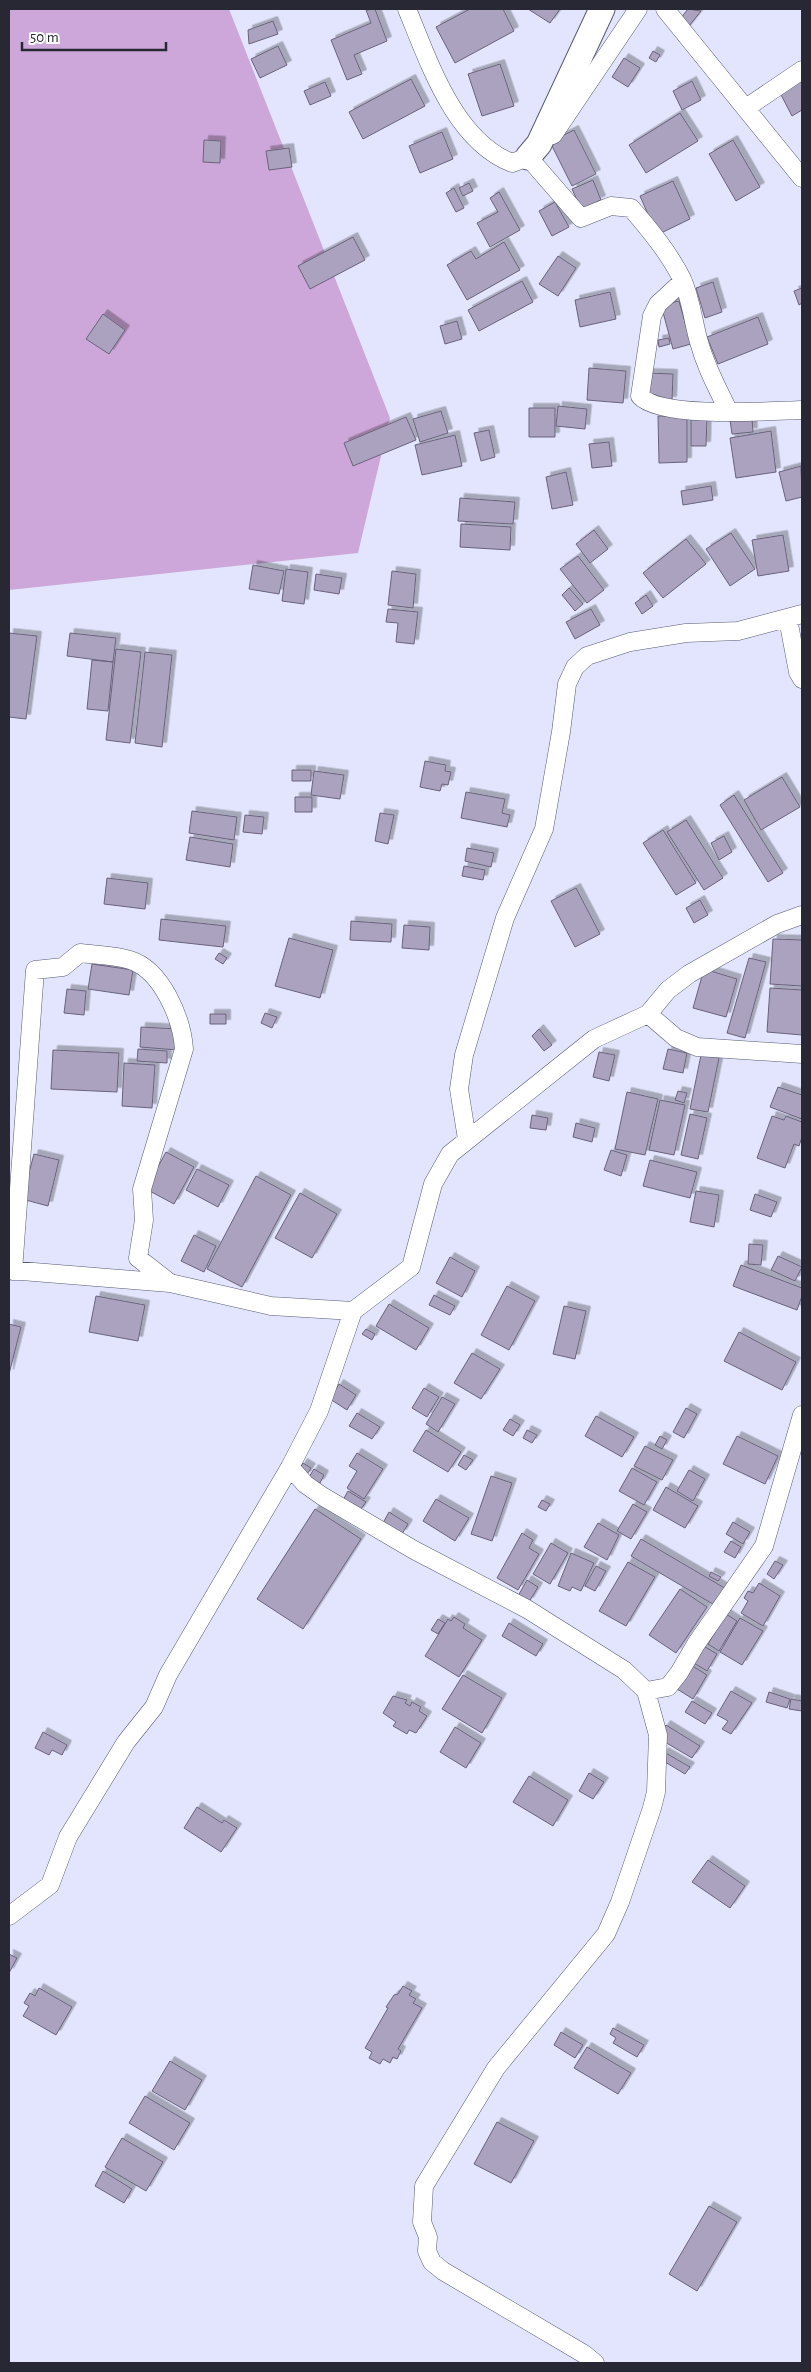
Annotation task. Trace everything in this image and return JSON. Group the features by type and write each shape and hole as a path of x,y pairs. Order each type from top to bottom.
{"street":[{"path":"406,9 440,89 463,123 495,156 512,163 531,160 638,9"},
{"path":"531,160 602,9"},
{"path":"664,9 802,178"},
{"path":"746,108 802,70"},
{"path":"531,160 581,218 611,206 631,208 663,247 682,281 713,383 730,412"},
{"path":"682,281 658,304 652,316 640,396 646,402 678,409 730,412 802,410"},
{"path":"467,1139 459,1089 464,1055 505,918 544,829 561,732 566,684 575,667 587,656 630,642 686,633 738,631 795,616 798,672 802,679"},
{"path":"9,1916 50,1885 68,1837 126,1742 154,1707 168,1675 290,1467 320,1411 353,1311 411,1266 433,1184 450,1154 594,1039 648,1014 668,990 689,974 777,924 802,915"},
{"path":"170,1283 138,1258 144,1220 142,1189 184,1048 183,1030 170,997 153,975 132,960 80,953 63,967 34,970 11,1270 170,1283 271,1306 353,1311"},
{"path":"648,1014 676,1038 697,1047 802,1054"},
{"path":"646,1691 668,1687 764,1546 802,1415"},
{"path":"290,1467 322,1496 414,1550 527,1609 624,1670 646,1691 658,1735 656,1792 620,1902 606,1934 496,2068 424,2186 422,2222 428,2237 427,2251 432,2262 443,2271 584,2354 595,2363"}],"shaded area":[{"path":"9,9 229,9 390,418 358,553 9,590"}],"building":[{"path":"375,9 387,41 354,55 362,74 347,80 331,40 371,23 366,10"},
{"path":"470,9 503,9 514,31 455,63 436,27"},
{"path":"528,9 560,9 550,23"},
{"path":"688,9 701,11 685,31 676,24"},
{"path":"273,21 278,34 249,44 248,30"},
{"path":"278,46 287,65 260,78 251,59"},
{"path":"653,51 660,55 656,62 649,58"},
{"path":"624,58 640,68 628,87 612,77"},
{"path":"500,64 514,106 482,116 468,74"},
{"path":"411,79 425,106 363,139 349,112"},
{"path":"802,79 802,110 792,116 779,91"},
{"path":"692,81 701,100 682,110 673,91"},
{"path":"325,82 331,96 310,105 304,91"},
{"path":"680,113 698,141 646,173 629,145"},
{"path":"574,130 596,174 572,186 550,142"},
{"path":"442,132 453,159 420,173 409,146"},
{"path":"204,140 221,141 220,163 203,162"},
{"path":"733,140 760,187 736,201 709,154"},
{"path":"289,148 292,167 269,170 266,151"},
{"path":"593,180 601,200 581,209 572,189"},
{"path":"673,181 690,219 657,235 640,196"},
{"path":"469,183 473,191 463,196 459,188"},
{"path":"454,188 464,208 456,212 446,193"},
{"path":"499,192 520,230 490,247 477,223 498,212 490,198"},
{"path":"555,202 569,227 552,236 539,211"},
{"path":"353,237 365,260 310,289 298,266"},
{"path":"504,242 520,270 467,300 447,265 471,251 476,259"},
{"path":"558,256 576,268 558,296 539,284"},
{"path":"522,281 533,302 479,331 468,310"},
{"path":"713,282 722,312 705,318 696,288"},
{"path":"802,288 802,303 799,305 794,291"},
{"path":"610,292 616,319 580,327 575,300"},
{"path":"679,301 691,344 673,349 661,305"},
{"path":"103,314 125,330 109,354 86,339"},
{"path":"758,317 768,344 718,364 707,337"},
{"path":"457,321 462,339 445,344 440,326"},
{"path":"669,338 670,344 659,347 658,340"},
{"path":"589,368 626,371 623,403 587,400"},
{"path":"646,373 673,374 672,401 644,400"},
{"path":"558,406 587,409 585,429 556,426"},
{"path":"529,408 555,408 555,437 529,437"},
{"path":"441,411 448,433 420,442 413,419"},
{"path":"658,416 687,416 687,462 659,463"},
{"path":"406,417 416,440 353,466 344,443"},
{"path":"691,417 707,417 706,446 691,446"},
{"path":"752,418 753,432 732,434 730,420"},
{"path":"489,430 495,457 481,461 474,433"},
{"path":"771,431 776,472 736,478 730,438"},
{"path":"455,435 462,466 422,475 415,445"},
{"path":"609,442 612,466 592,468 589,444"},
{"path":"801,466 802,497 786,501 779,472"},
{"path":"566,472 573,505 552,509 546,477"},
{"path":"711,486 713,500 683,505 681,491"},
{"path":"460,498 515,502 513,524 458,521"},
{"path":"461,524 511,527 510,550 460,547"},
{"path":"594,530 608,549 590,563 576,544"},
{"path":"731,533 755,569 730,586 706,549"},
{"path":"783,535 789,571 758,576 752,540"},
{"path":"686,539 706,564 663,598 643,573"},
{"path":"578,556 604,590 587,603 560,569"},
{"path":"253,565 284,571 279,594 249,589"},
{"path":"286,569 308,572 304,604 282,601"},
{"path":"392,571 416,574 413,608 388,605"},
{"path":"316,574 342,578 339,594 314,590"},
{"path":"569,588 583,604 575,611 562,595"},
{"path":"646,595 653,606 642,614 635,603"},
{"path":"388,609 418,612 414,644 396,642 398,623 386,622"},
{"path":"591,609 600,625 575,639 566,622"},
{"path":"9,633 37,636 26,719 9,717"},
{"path":"70,633 116,638 113,662 67,656"},
{"path":"116,649 141,652 130,743 106,740"},
{"path":"145,652 172,655 162,747 135,743"},
{"path":"92,660 113,662 108,711 87,709"},
{"path":"425,761 446,765 445,771 451,772 448,785 442,784 440,791 420,787"},
{"path":"292,770 311,770 311,781 292,781"},
{"path":"314,771 344,775 340,799 311,795"},
{"path":"782,777 800,807 761,830 744,800"},
{"path":"466,792 505,799 502,813 510,815 507,827 461,818"},
{"path":"734,795 783,873 768,882 720,805"},
{"path":"295,797 312,797 312,812 295,812"},
{"path":"192,811 237,817 234,840 189,833"},
{"path":"380,813 394,815 388,844 375,841"},
{"path":"245,815 264,817 262,834 243,832"},
{"path":"686,820 723,878 704,890 667,832"},
{"path":"663,830 696,883 676,895 643,843"},
{"path":"724,836 732,852 719,860 711,843"},
{"path":"190,837 233,844 230,867 186,860"},
{"path":"467,848 494,853 491,867 465,861"},
{"path":"464,866 485,870 483,880 462,876"},
{"path":"107,878 148,883 145,909 104,904"},
{"path":"576,888 600,934 575,947 551,901"},
{"path":"700,900 708,915 694,923 686,908"},
{"path":"161,919 226,926 223,947 159,940"},
{"path":"351,921 392,924 391,942 350,940"},
{"path":"404,925 430,927 429,950 402,948"},
{"path":"289,938 333,950 320,998 275,986"},
{"path":"773,939 802,940 802,986 770,984"},
{"path":"219,953 227,958 223,964 215,959"},
{"path":"749,958 766,962 745,1038 727,1033"},
{"path":"92,964 133,970 129,995 88,989"},
{"path":"704,969 737,979 726,1017 693,1008"},
{"path":"770,988 802,990 802,1035 767,1032"},
{"path":"67,989 86,991 84,1015 64,1013"},
{"path":"265,1013 277,1017 272,1028 261,1023"},
{"path":"210,1014 226,1014 226,1024 210,1024"},
{"path":"141,1027 178,1029 177,1050 140,1047"},
{"path":"539,1029 552,1045 544,1051 532,1036"},
{"path":"138,1049 167,1051 167,1063 137,1061"},
{"path":"668,1049 687,1053 683,1073 663,1069"},
{"path":"53,1050 119,1053 117,1092 51,1089"},
{"path":"599,1052 615,1055 609,1081 593,1077"},
{"path":"701,1055 719,1058 708,1112 690,1109"},
{"path":"124,1063 155,1065 152,1108 122,1106"},
{"path":"778,1087 802,1095 802,1119 770,1107"},
{"path":"678,1091 687,1093 684,1103 675,1100"},
{"path":"627,1092 658,1099 645,1155 615,1149"},
{"path":"660,1100 685,1105 674,1155 649,1150"},
{"path":"690,1114 707,1118 698,1159 681,1155"},
{"path":"532,1115 548,1118 546,1130 530,1128"},
{"path":"772,1116 784,1120 786,1116 802,1122 802,1137 799,1146 794,1144 785,1168 757,1158"},
{"path":"576,1123 595,1128 592,1142 573,1137"},
{"path":"611,1150 627,1155 621,1176 604,1170"},
{"path":"166,1152 194,1167 174,1204 146,1189"},
{"path":"34,1154 59,1160 48,1206 22,1199"},
{"path":"650,1160 697,1172 690,1198 643,1186"},
{"path":"197,1169 229,1185 218,1207 186,1190"},
{"path":"256,1176 291,1195 242,1287 207,1269"},
{"path":"696,1191 719,1195 714,1227 690,1222"},
{"path":"300,1193 337,1214 312,1258 275,1238"},
{"path":"755,1194 777,1202 771,1217 750,1210"},
{"path":"194,1235 216,1246 204,1272 181,1261"},
{"path":"749,1244 763,1245 761,1265 748,1264"},
{"path":"778,1256 802,1267 795,1281 771,1270"},
{"path":"450,1257 475,1271 462,1297 436,1283"},
{"path":"741,1265 802,1288 802,1296 797,1310 733,1286"},
{"path":"507,1286 535,1301 509,1350 481,1335"},
{"path":"434,1295 455,1306 450,1315 429,1305"},
{"path":"96,1296 145,1305 138,1341 89,1332"},
{"path":"389,1304 429,1328 416,1350 376,1326"},
{"path":"564,1306 586,1311 575,1359 553,1354"},
{"path":"9,1324 21,1327 9,1374"},
{"path":"366,1329 375,1334 372,1340 362,1334"},
{"path":"739,1332 796,1362 782,1390 724,1361"},
{"path":"472,1353 500,1369 481,1399 454,1383"},
{"path":"339,1384 356,1395 347,1410 330,1399"},
{"path":"424,1388 439,1397 427,1417 412,1408"},
{"path":"442,1397 455,1404 438,1432 426,1424"},
{"path":"686,1408 697,1414 684,1438 673,1432"},
{"path":"357,1413 380,1427 372,1439 349,1426"},
{"path":"596,1416 634,1437 622,1457 585,1436"},
{"path":"510,1419 520,1425 513,1436 503,1430"},
{"path":"426,1430 461,1452 448,1472 413,1451"},
{"path":"527,1430 537,1435 532,1443 523,1438"},
{"path":"660,1436 667,1440 662,1449 655,1445"},
{"path":"737,1436 778,1456 765,1484 723,1464"},
{"path":"645,1446 673,1460 662,1480 634,1466"},
{"path":"357,1453 383,1469 364,1499 347,1488 357,1471 349,1466"},
{"path":"464,1455 473,1460 466,1470 458,1465"},
{"path":"303,1463 311,1468 306,1476 298,1471"},
{"path":"632,1468 657,1482 644,1505 619,1491"},
{"path":"314,1469 324,1475 320,1483 316,1484 309,1477"},
{"path":"689,1470 705,1479 693,1501 677,1491"},
{"path":"491,1476 512,1483 492,1541 471,1534"},
{"path":"666,1487 698,1506 685,1528 653,1510"},
{"path":"348,1491 366,1502 359,1512 342,1502"},
{"path":"436,1499 469,1518 455,1541 423,1521"},
{"path":"542,1500 550,1504 546,1511 538,1507"},
{"path":"633,1504 647,1512 631,1539 617,1531"},
{"path":"315,1509 361,1539 303,1629 257,1599"},
{"path":"389,1512 408,1524 402,1534 383,1523"},
{"path":"733,1522 750,1532 743,1544 726,1534"},
{"path":"598,1523 619,1535 607,1560 584,1547"},
{"path":"522,1533 533,1540 529,1548 539,1554 518,1590 497,1578"},
{"path":"641,1539 728,1590 718,1607 631,1556"},
{"path":"731,1541 741,1547 735,1558 724,1552"},
{"path":"551,1543 568,1553 550,1584 533,1574"},
{"path":"571,1553 594,1563 581,1591 572,1587 570,1591 558,1586"},
{"path":"775,1561 783,1565 774,1579 767,1574"},
{"path":"628,1562 655,1577 626,1626 599,1611"},
{"path":"596,1566 606,1571 595,1591 585,1586"},
{"path":"711,1572 721,1577 718,1581 709,1576"},
{"path":"527,1580 538,1587 529,1602 518,1596"},
{"path":"759,1583 780,1596 763,1626 741,1613 748,1601 744,1598 748,1591 753,1593"},
{"path":"680,1589 707,1607 676,1653 649,1635"},
{"path":"726,1614 737,1621 719,1651 708,1644"},
{"path":"454,1617 465,1624 463,1628 482,1640 459,1677 425,1656 448,1619 451,1621"},
{"path":"740,1618 763,1631 742,1665 720,1652"},
{"path":"438,1619 445,1623 438,1634 431,1630"},
{"path":"509,1623 543,1644 536,1656 502,1636"},
{"path":"702,1645 717,1654 707,1671 692,1662"},
{"path":"691,1665 707,1675 693,1699 677,1689"},
{"path":"463,1675 502,1698 482,1733 442,1709"},
{"path":"731,1691 752,1703 731,1734 722,1729 728,1721 717,1715"},
{"path":"769,1692 790,1699 787,1708 766,1702"},
{"path":"393,1696 407,1700 405,1703 410,1706 412,1702 421,1707 419,1711 427,1716 416,1733 409,1730 407,1734 393,1726 396,1722 383,1713"},
{"path":"791,1699 802,1701 802,1711 789,1709"},
{"path":"692,1701 712,1713 705,1724 685,1712"},
{"path":"666,1725 700,1746 692,1758 658,1738"},
{"path":"455,1727 481,1743 466,1768 440,1752"},
{"path":"43,1732 67,1745 62,1755 52,1750 49,1755 35,1748"},
{"path":"664,1752 690,1767 685,1774 660,1759"},
{"path":"589,1773 604,1782 593,1799 579,1791"},
{"path":"529,1776 568,1800 553,1826 513,1802"},
{"path":"197,1807 222,1823 224,1820 237,1828 221,1852 184,1828"},
{"path":"708,1860 745,1886 730,1908 692,1882"},
{"path":"9,1954 17,1958 9,1973"},
{"path":"403,1986 412,1991 409,1995 416,1999 413,2003 422,2008 398,2049 401,2051 397,2059 393,2057 390,2063 383,2059 380,2064 369,2058 372,2052 365,2048 388,2008 386,2007"},
{"path":"39,1988 72,2007 56,2035 23,2016 29,2006 24,2003 30,1993 35,1996"},
{"path":"613,2028 644,2045 637,2057 613,2043 616,2038 610,2034"},
{"path":"561,2032 583,2045 575,2058 554,2045"},
{"path":"587,2047 631,2073 618,2094 574,2068"},
{"path":"170,2061 202,2080 185,2110 152,2091"},
{"path":"145,2096 190,2123 174,2150 129,2123"},
{"path":"497,2122 534,2141 511,2183 474,2164"},
{"path":"122,2138 163,2162 146,2191 105,2167"},
{"path":"103,2171 132,2189 124,2203 95,2186"},
{"path":"709,2206 737,2222 697,2291 669,2274"}]}
